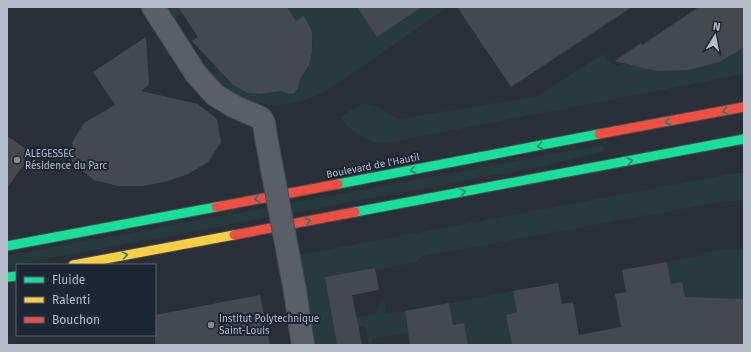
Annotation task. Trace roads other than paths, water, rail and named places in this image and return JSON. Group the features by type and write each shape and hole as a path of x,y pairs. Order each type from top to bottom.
{"main road":[{"name":"Boulevard de l'Hautil","path":"7,246 744,107"},
{"path":"78,264 744,139"}],"street":[{"path":"153,7 196,74 216,95 235,107 262,118 295,291 303,345"}],"place":[{"name":"ALEGESSEC Résidence du Parc","path":"17,160"},
{"name":"Institut Polytechnique Saint-Louis","path":"211,325"}]}
